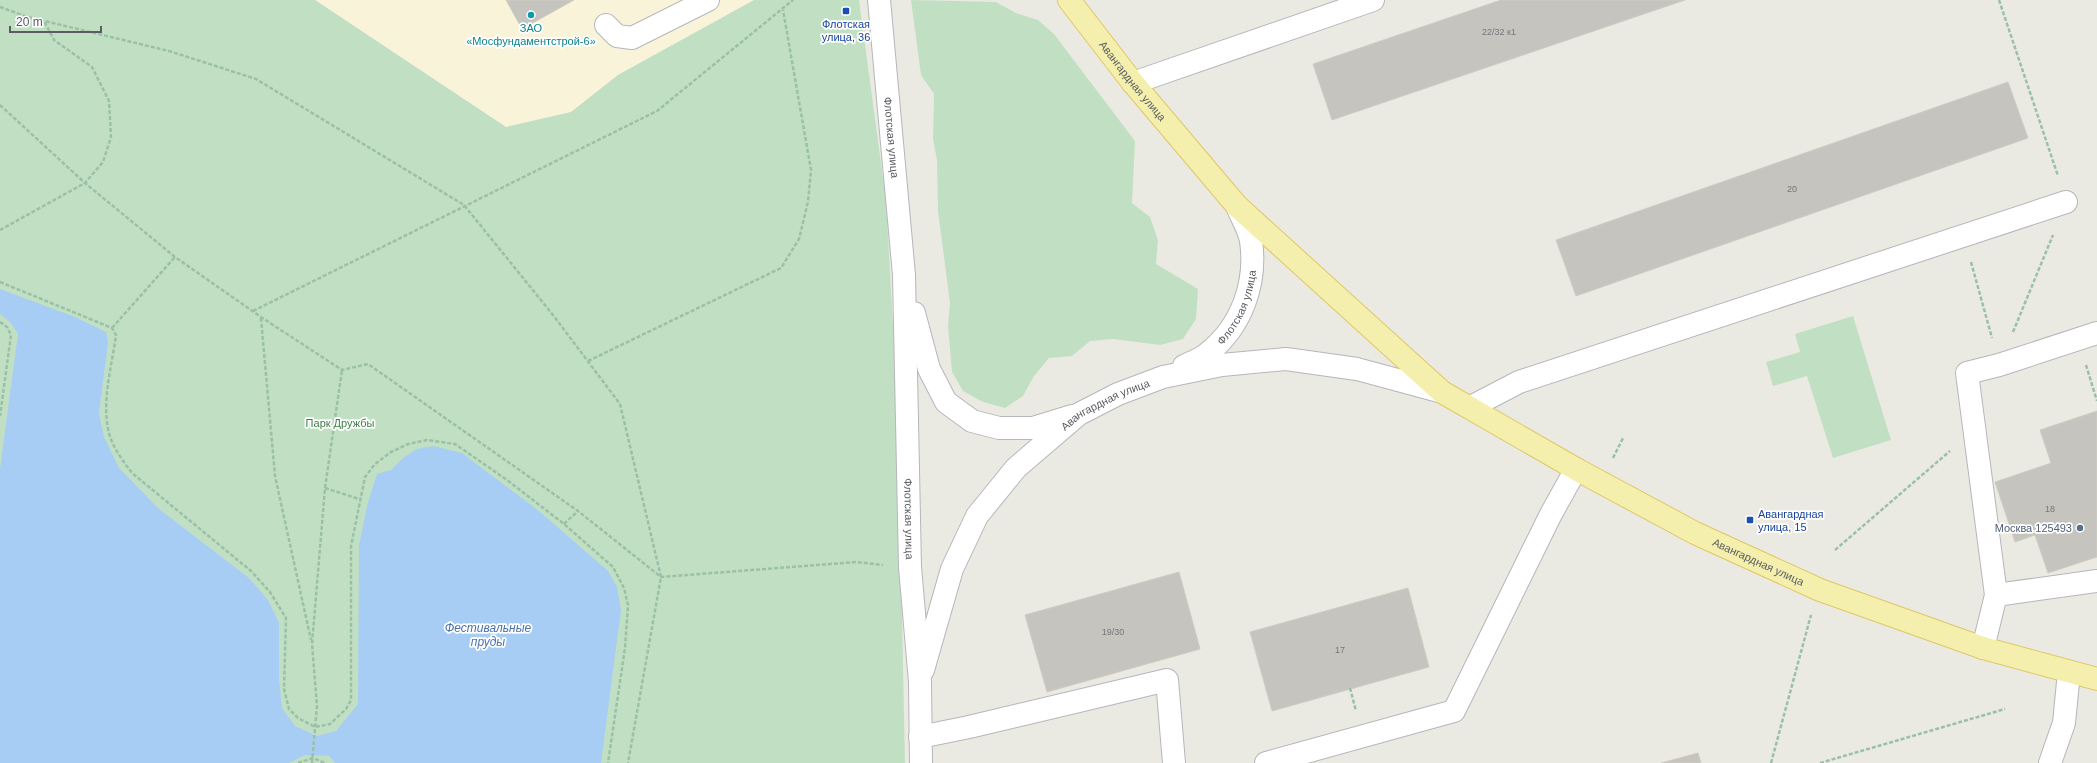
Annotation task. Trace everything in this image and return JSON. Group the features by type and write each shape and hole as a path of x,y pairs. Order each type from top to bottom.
{"main road":[{"name":"Авангардная улица","path":"1069,0 1133,83 1237,206 1442,392 1576,469 1695,533 1820,590 1983,648 2097,679"}],"street":[{"path":"606,25 617,36 632,38 708,0"},
{"name":"Флотская улица","path":"879,0 904,275 910,567 920,682 920,763"},
{"path":"1133,83 1373,0"},
{"path":"1471,408 1518,382 2066,202"},
{"name":"Флотская улица","path":"1163,377 1207,354 1230,332 1247,300 1251,275 1250,240 1237,206"},
{"name":"Флотская улица","path":"904,275 929,369 946,402 972,421 999,428 1032,428 1079,414"},
{"path":"1983,648 1996,595 1967,373 2088,336"},
{"name":"Авангардная улица","path":"920,682 952,568 977,516 1016,468 1079,414 1118,394 1163,377 1222,364 1286,359 1357,369 1442,392"},
{"path":"1266,763 1454,711 1551,514 1576,469"},
{"path":"1996,595 2097,581"},
{"path":"2050,763 2064,723 2069,672"},
{"path":"920,737 969,728 1167,680 1174,763"}],"path":[{"path":"253,311 464,205 657,111 793,0"},
{"path":"0,7 44,21 169,51 256,79 464,205 553,315 620,404 661,576 628,763"},
{"path":"588,361 781,268 799,239 808,202 811,170 783,9"},
{"path":"0,230 85,183 104,162 111,137 109,101 92,67 54,40 44,21"},
{"path":"0,105 85,183 175,257 261,317 342,370 368,364 578,511 661,576 856,562 890,566"},
{"path":"112,328 175,257"},
{"path":"0,282 112,328 116,334 106,411 109,434 119,454 132,473 251,571 270,592 286,618 284,689 289,709 298,718 315,727 330,724 346,709 351,700 351,546 359,500 365,477 375,464 391,452 408,444 427,440 455,444 507,480 564,524 613,567 624,588 628,605 625,648 608,763"},
{"path":"261,317 276,476 312,644 317,706 312,763"},
{"path":"0,322 7,327 11,335 0,416"},
{"path":"2088,336 2097,401"},
{"path":"312,644 325,488 342,370"},
{"path":"1835,550 1974,431"},
{"path":"1611,462 1622,438"},
{"path":"325,488 359,500"},
{"path":"564,524 578,511"},
{"path":"1771,763 1811,614"},
{"path":"1820,763 2004,709"},
{"path":"298,763 313,758 325,763"}],"shaded area":[{"path":"315,0 754,0 618,75 571,112 506,127"}],"green space":[{"name":"Парк Дружбы","path":"0,0 315,0 506,127 571,112 618,75 754,0 859,0 886,200 898,416 905,763 0,763"},
{"path":"911,0 996,2 1016,13 1038,20 1054,34 1135,141 1132,203 1150,217 1158,240 1156,264 1198,289 1196,319 1183,339 1160,345 1113,339 1090,341 1072,356 1049,358 1034,376 1023,396 1005,408 983,402 963,391 952,372 948,326 950,303 938,211 937,160 933,139 934,94 921,75"},
{"path":"1853,316 1891,440 1833,458 1807,376 1773,386 1766,362 1800,352 1795,334"}],"water":[{"name":"Фестивальные пруды","path":"0,289 75,317 106,332 108,343 99,413 104,437 119,468 159,509 249,578 268,600 279,623 279,679 282,708 295,726 317,736 336,731 358,704 359,545 368,502 377,474 391,470 404,457 417,449 433,446 462,453 539,511 608,571 617,587 621,610 601,763 335,763 329,756 305,755 289,763 0,763 0,469 18,334 10,322 0,314"}],"building":[{"name":"ЗАО «Мосфундаментстрой-6»","path":"506,0 574,0 522,29"},
{"path":"1501,0 1685,0 1332,120 1313,64"},
{"path":"2008,82 2028,138 1576,296 1556,240"},
{"path":"2097,411 2097,557 2048,573 2035,535 2015,542 1995,482 2051,463 2040,430"},
{"path":"1179,572 1200,649 1047,692 1025,615"},
{"path":"1408,588 1429,667 1272,711 1250,632"},
{"path":"1698,753 1701,763 1661,763"}],"place":[{"name":"Флотская улица, 36","path":"846,11"},
{"name":"ЗАО «Мосфундаментстрой-6»","path":"531,15"},
{"name":"Авангардная улица, 15","path":"1750,520"},
{"name":"Москва 125493","path":"2080,528"}]}
